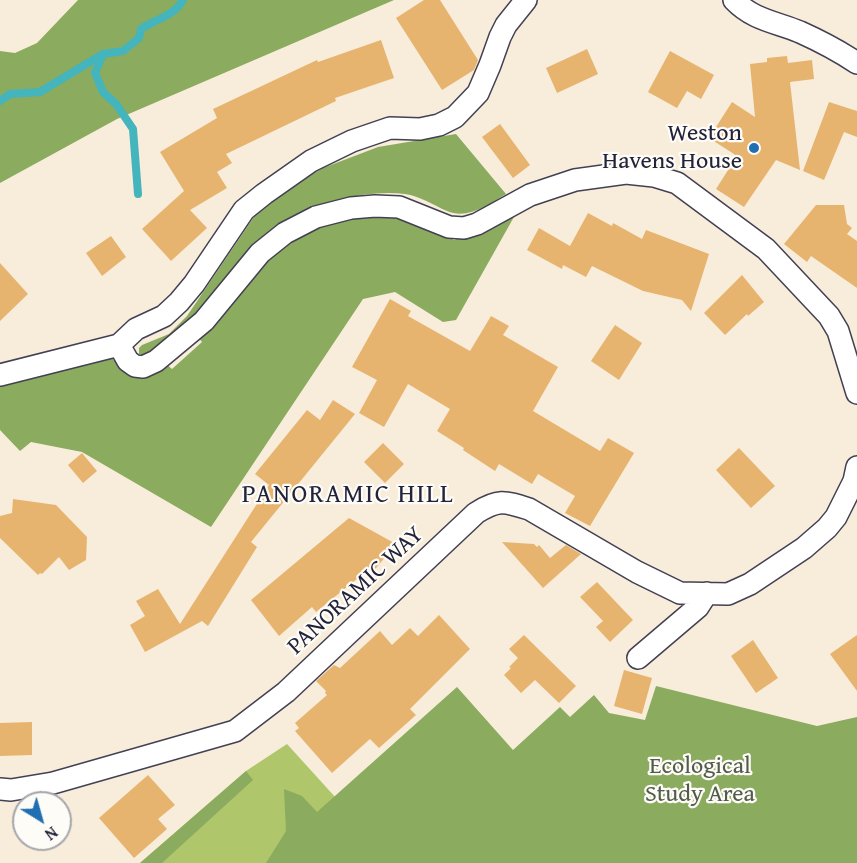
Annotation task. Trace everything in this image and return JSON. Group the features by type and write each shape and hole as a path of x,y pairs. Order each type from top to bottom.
{"street":[{"path":"0,375 119,345 136,329 164,316 194,284 244,210 311,161 352,141 390,128 420,129 439,125 455,117 478,93 506,25 526,0"},
{"path":"734,0 755,17 832,46 857,63"},
{"path":"119,345 128,361 135,366 143,367 156,361 204,321 260,253 285,233 316,217 351,208 399,207 449,227 464,228 477,224 530,195 575,180 626,173 654,176 677,183 766,249 834,323 857,393"},
{"name":"PANORAMIC WAY","path":"0,789 11,790 53,783 235,731 286,692 476,513 492,503 510,503 529,509 637,572 680,592 728,594 750,584 804,548 836,517 854,482 857,467"},
{"path":"638,658 699,607 707,593"}],"green space":[{"path":"78,0 394,0 117,119 0,183 0,51 15,53 37,43"},
{"path":"456,134 506,194 478,210 463,214 447,211 411,195 378,193 323,204 297,214 281,222 254,245 209,300 185,325 158,346 143,355 139,354 139,348 142,345 169,334 187,316 256,214 277,194 323,168 378,147"},
{"path":"519,208 456,320 443,322 395,292 363,299 211,527 82,452 31,442 20,451 0,430 0,383 107,355 128,370 164,362 172,369 202,342 197,336 266,257 297,234 332,220 397,214 416,220 454,240 476,233"},
{"name":"Ecological Study Area","path":"656,686 817,726 857,717 857,863 266,863 286,831 284,789 302,796 317,812 457,687 513,750 560,707 570,717 594,695 609,713 645,720"},
{"path":"287,744 395,863 140,863 246,771"},
{"path":"246,771 253,780 162,863 140,863"}],"building":[{"path":"424,0 440,0 478,60 474,70 442,90 396,18"},
{"path":"381,40 394,78 335,98 336,101 226,154 232,163 217,172 227,188 190,210 207,228 171,261 142,229 184,191 160,152 217,118 213,109 317,60 318,62"},
{"path":"587,49 598,74 557,93 546,68"},
{"path":"670,51 714,75 701,99 687,91 677,108 648,92"},
{"path":"787,56 788,63 812,60 814,79 790,82 800,170 776,160 744,207 716,189 737,156 709,138 732,102 755,117 750,64 767,62 767,58"},
{"path":"829,102 857,111 857,137 844,132 824,180 803,171"},
{"path":"500,124 530,165 513,178 482,137"},
{"path":"816,205 844,205 847,224 852,228 847,234 857,241 857,288 811,256 807,262 784,244"},
{"path":"588,213 612,226 613,223 642,239 646,230 709,254 691,311 682,300 643,291 592,266 586,277 563,265 562,269 527,250 539,228 570,246"},
{"path":"111,236 126,257 102,276 86,253"},
{"path":"0,263 28,294 0,321"},
{"path":"742,275 764,302 748,316 747,314 725,335 704,313"},
{"path":"390,299 411,311 408,316 470,351 491,316 509,326 503,335 558,367 533,411 600,451 608,438 634,453 590,526 565,513 575,496 538,474 532,484 499,464 495,471 437,431 450,409 408,384 384,427 359,413 377,380 352,367"},
{"path":"615,325 642,343 619,380 591,361"},
{"path":"333,400 355,414 251,542 257,547 208,626 202,621 145,652 130,625 145,616 136,601 158,589 180,624 269,485 255,474 307,410 320,420"},
{"path":"383,443 404,464 385,483 364,462"},
{"path":"739,448 775,486 751,508 716,470"},
{"path":"82,453 97,471 83,483 68,465"},
{"path":"13,499 56,505 87,537 86,560 69,570 59,557 42,574 38,575 0,538 0,516 12,513"},
{"path":"349,518 396,544 372,573 368,570 316,612 312,607 279,636 251,600"},
{"path":"502,542 534,544 537,547 539,545 550,558 566,545 581,554 543,588"},
{"path":"597,582 633,620 610,642 596,627 603,621 580,597"},
{"path":"439,615 470,649 410,709 416,715 379,748 370,739 332,773 295,731 299,728 295,723 327,695 316,681 334,665 340,668 380,631 392,645 410,628 418,636"},
{"path":"524,635 576,686 559,703 535,680 521,693 504,675 518,658 509,649"},
{"path":"857,635 857,691 830,654"},
{"path":"753,640 778,678 756,693 731,656"},
{"path":"624,670 652,678 642,714 614,706"},
{"path":"32,722 32,755 0,756 0,723"},
{"path":"148,775 175,805 158,819 167,829 134,858 99,818"}],"waterway":[{"path":"0,101 10,94 40,92 103,54 123,51 139,38 141,29 170,14 183,0"},
{"path":"103,54 95,73 103,92 116,104 133,129 138,194"}],"place":[{"name":"Weston Havens House","path":"754,148"}],"district":[{"name":"PANORAMIC HILL","path":"348,495"}]}
